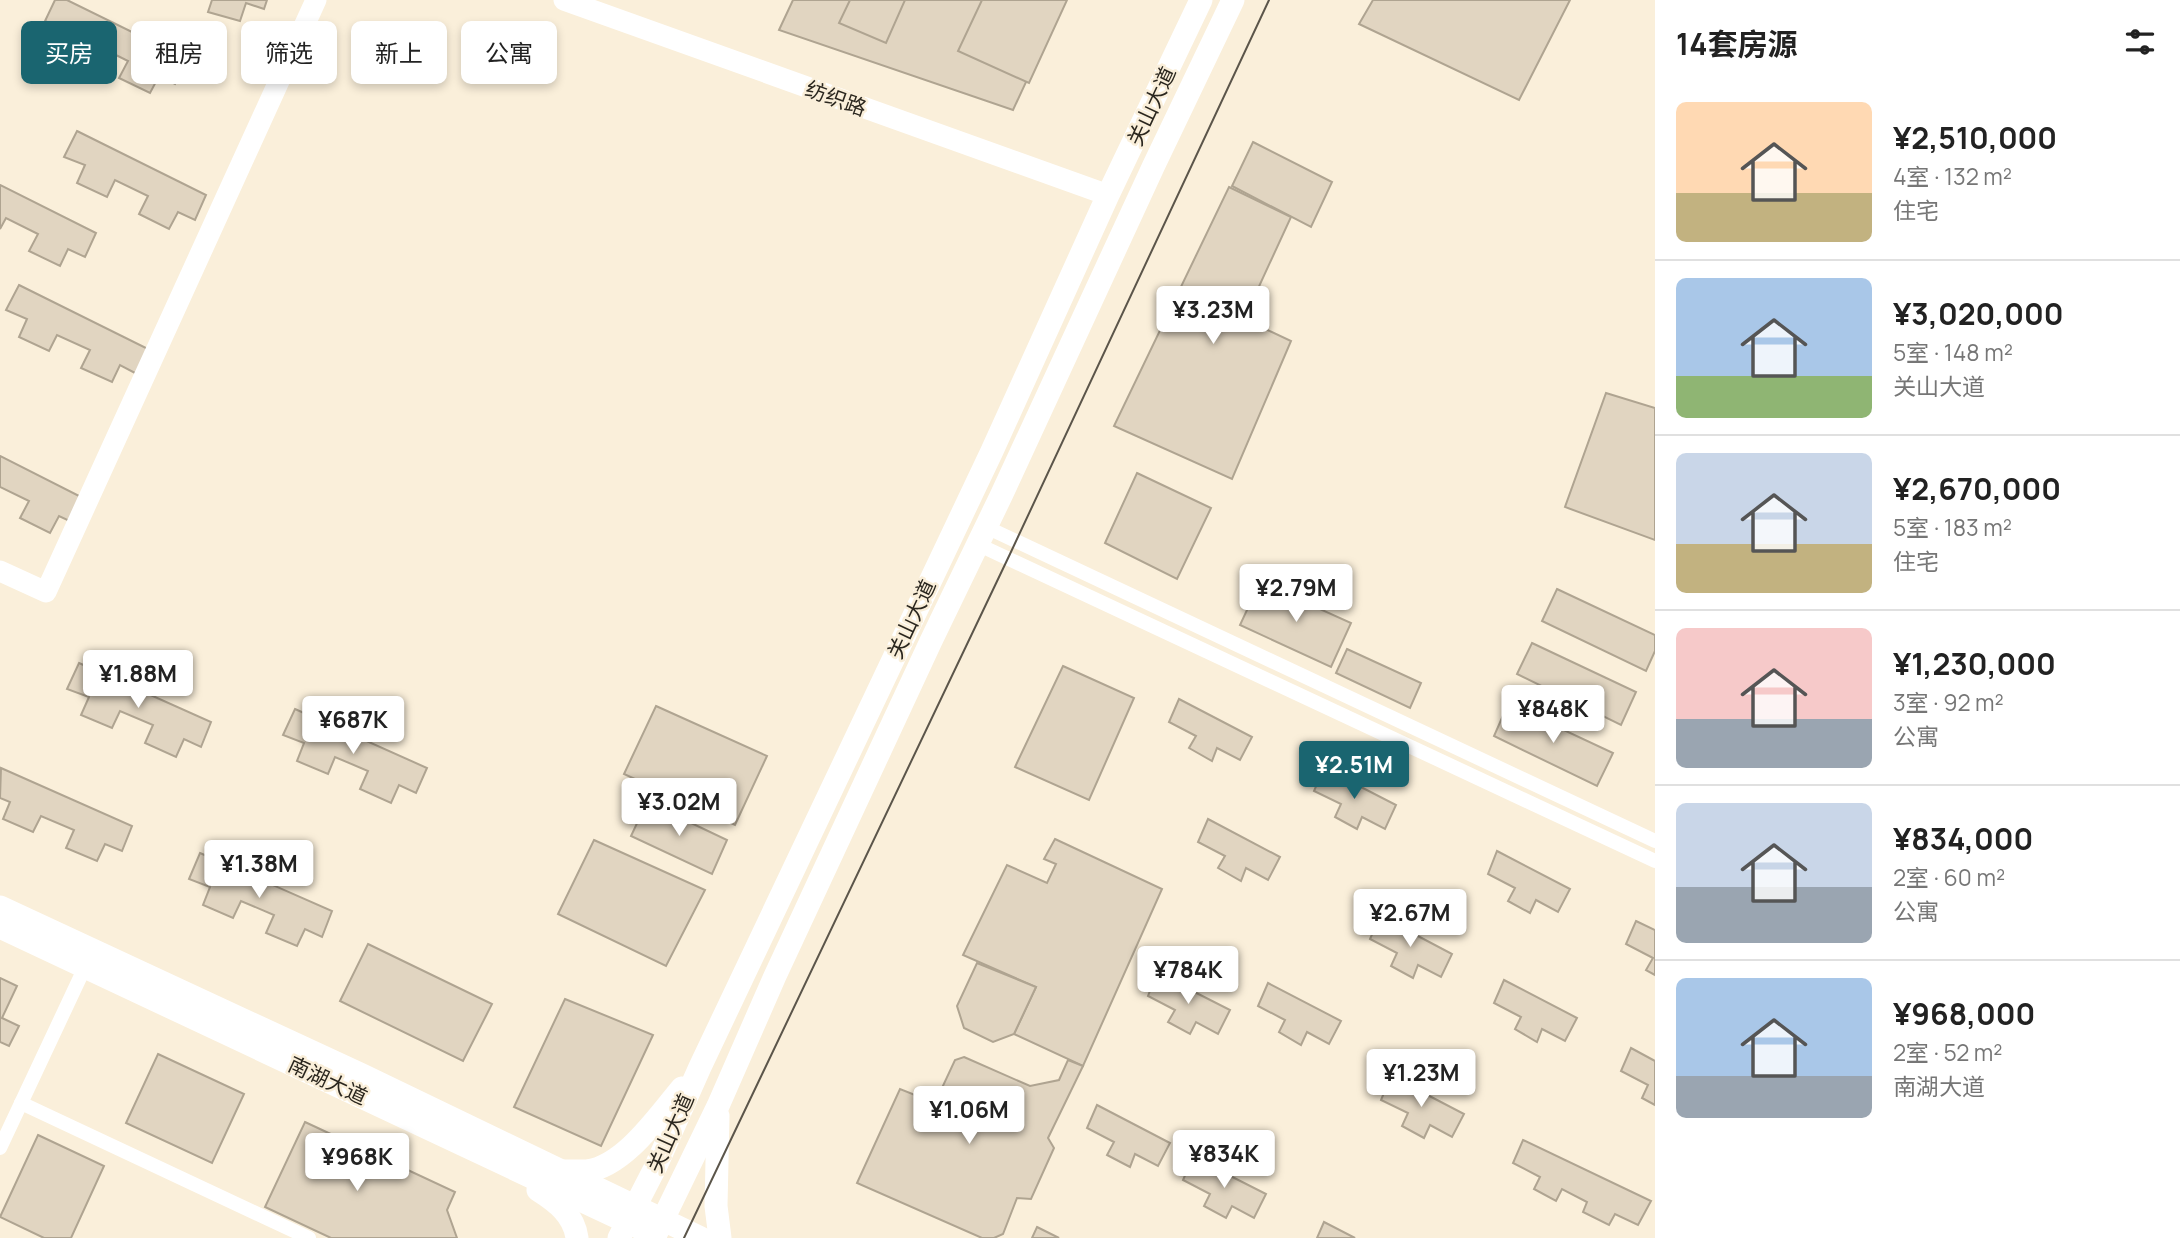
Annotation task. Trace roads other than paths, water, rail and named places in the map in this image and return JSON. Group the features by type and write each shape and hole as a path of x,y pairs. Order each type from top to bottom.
{"main road":[{"name":"关山大道","path":"627,1222 656,1166 700,1067 992,451 1108,195 1201,0"},
{"name":"关山大道","path":"658,1233 775,976 1233,0"},
{"name":"南湖大道","path":"0,907 564,1171 627,1222"},
{"name":"南湖大道","path":"0,927 627,1222 658,1233 701,1238"},
{"path":"564,1171 589,1171 615,1159 637,1142 700,1067"},
{"path":"718,1106 716,1206 720,1238"},
{"path":"455,1140 562,1207 570,1218 577,1238"}],"street":[{"path":"0,571 46,592 316,0"},
{"name":"纺织路","path":"564,0 1108,195"},
{"path":"981,535 1655,841"},
{"path":"981,535 1655,861"},
{"path":"0,1148 85,967"},
{"path":"21,1103 309,1238"}],"tram line":[{"path":"684,1238 1010,554 1269,0"}]}
